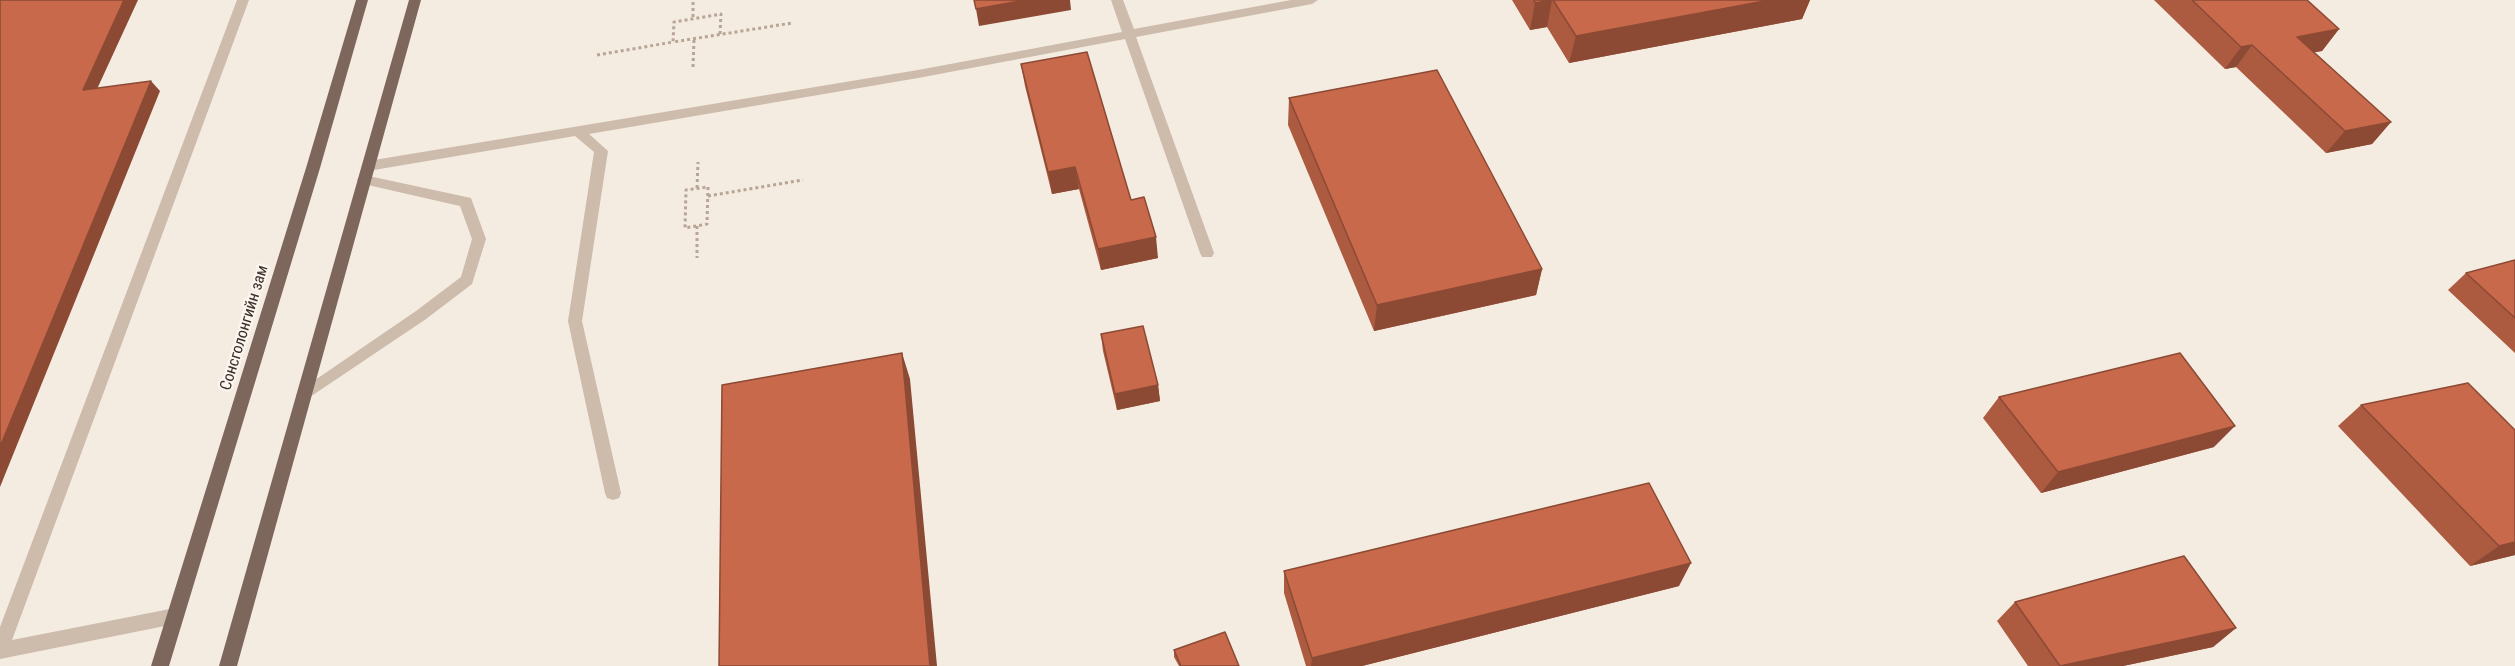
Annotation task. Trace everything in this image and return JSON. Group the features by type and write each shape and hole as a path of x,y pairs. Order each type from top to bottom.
{"main road":[{"name":"Сонсголонгийн зам","path":"160,666 313,168 362,0"},
{"path":"228,666 415,0"}],"lane":[{"path":"0,650 243,0"},
{"path":"1117,0 1207,253"},
{"path":"366,173 578,131 918,74 1312,0"},
{"path":"578,131 601,151 575,321 613,493"},
{"path":"304,395 421,315 467,280 479,239 466,202 366,173"},
{"path":"0,650 175,616"}],"path":[{"path":"693,2 693,19"},
{"path":"673,42 674,22 720,14 720,34"},
{"path":"597,55 792,23"},
{"path":"693,67 694,39"},
{"path":"697,188 698,162"},
{"path":"708,196 803,180"},
{"path":"708,187 707,224 686,228 686,190 697,188 708,187"},
{"path":"697,226 697,258"}],"building":[{"path":"0,0 124,0 83,90 151,81 0,447"},
{"path":"974,0 1025,0 976,9"},
{"path":"1534,0 1551,0 1535,3"},
{"path":"1553,0 1770,0 1576,36"},
{"path":"2192,0 2307,0 2339,29 2297,37 2391,122 2345,131 2252,45 2241,47"},
{"path":"1087,52 1131,200 1144,197 1156,237 1098,249 1075,167 1048,172 1021,64"},
{"path":"1437,70 1542,269 1377,305 1289,98"},
{"path":"2515,260 2515,318 2466,273"},
{"path":"1143,326 1158,385 1115,394 1101,334"},
{"path":"902,353 930,666 719,666 722,385"},
{"path":"2180,353 2235,426 2058,472 1999,397"},
{"path":"2468,383 2515,430 2515,542 2499,546 2361,405"},
{"path":"1649,483 1691,563 1312,658 1284,571"},
{"path":"2184,556 2236,628 2060,666 2015,602"},
{"path":"1225,632 1239,666 1181,666 1174,650"}]}
